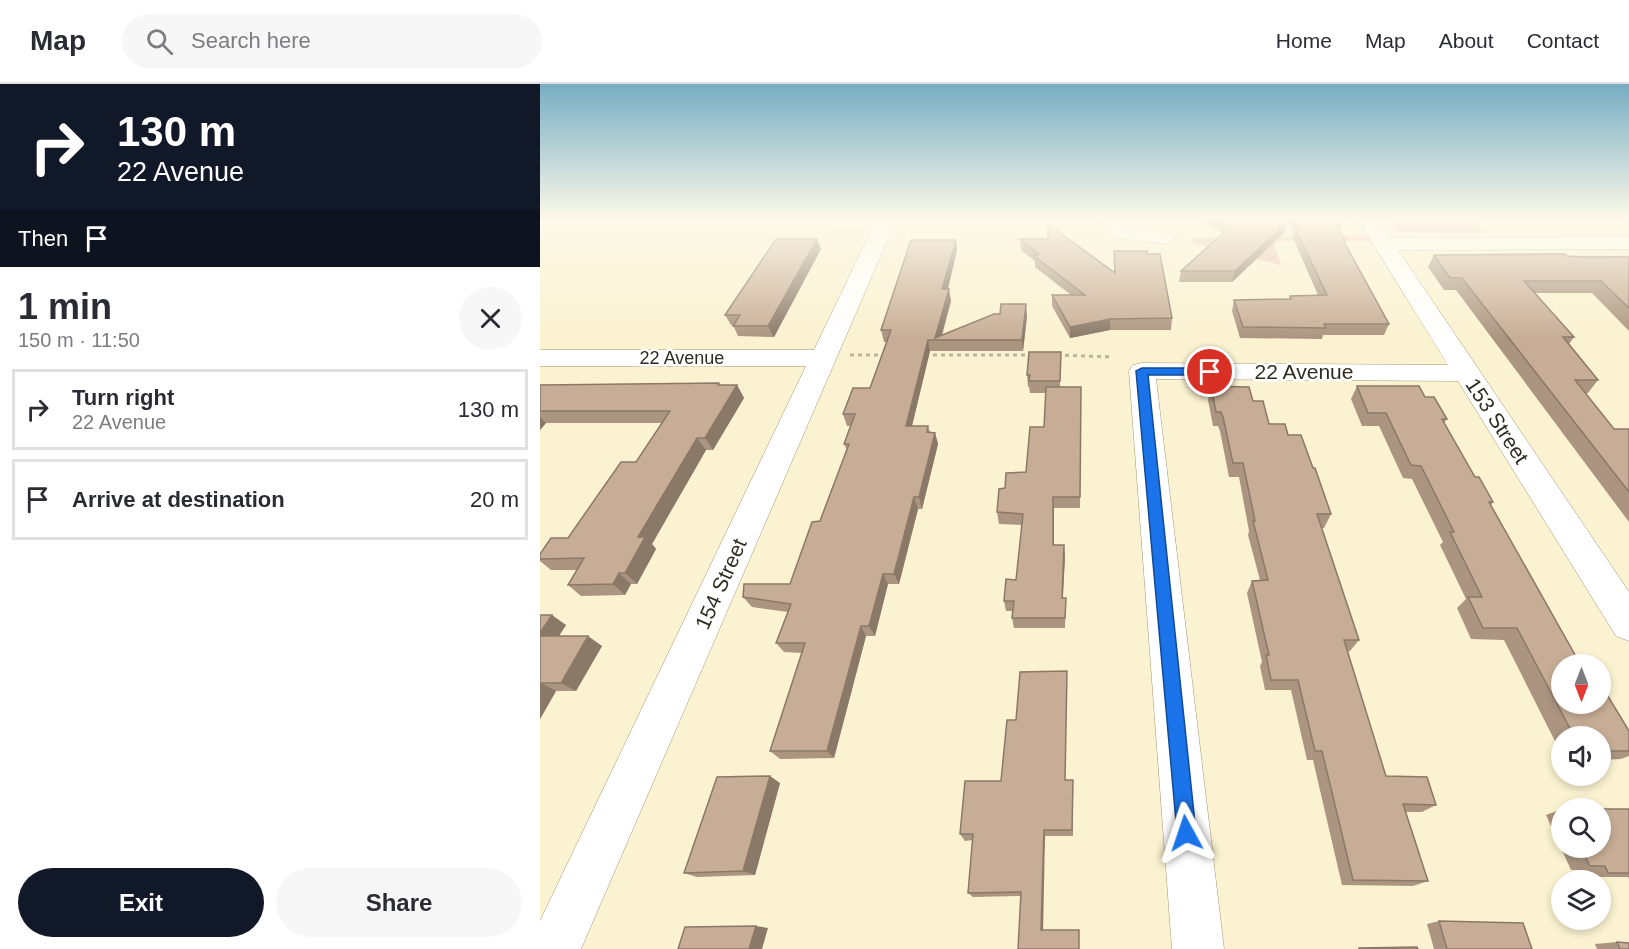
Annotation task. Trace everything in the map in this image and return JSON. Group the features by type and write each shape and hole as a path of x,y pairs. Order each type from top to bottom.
{"street":[{"name":"154 Street","path":"554,949 833,357 871,258"},
{"name":"153 Street","path":"1392,258 1629,624"},
{"name":"22 Avenue","path":"540,358 833,357"},
{"name":"22 Avenue","path":"1128,364 1466,373"},
{"path":"1128,364 1198,949"}],"path":[{"path":"833,357 890,355"},
{"path":"924,355 1041,355"},
{"path":"1052,355 1128,364"}],"shaded area":[{"path":"1254,258 1279,258 1281,265"}],"building":[{"path":"763,258 806,258 768,326 733,326 740,315 725,315"},
{"path":"905,258 951,258 942,289 949,289 935,338 994,314 1000,314 1001,304 1026,304 1022,340 928,340 906,426 928,426 927,432 935,433 919,497 914,497 894,574 883,574 869,626 861,626 827,751 770,751 805,643 776,643 791,604 743,597 744,584 790,584 812,522 820,521 849,444 844,444 855,414 843,414 853,388 870,388 891,330 881,330"},
{"path":"1037,258 1095,258 1115,273 1114,258 1161,258 1172,318 1110,319 1070,327 1052,295 1085,295"},
{"path":"1195,258 1248,258 1235,271 1181,271"},
{"path":"1309,258 1353,258 1389,324 1324,324 1326,328 1243,327 1234,300 1291,299 1290,296 1327,295"},
{"path":"1436,258 1629,258 1629,308 1601,281 1524,281 1574,337 1563,337 1598,380 1575,380 1614,429 1629,429 1629,492 1462,278 1450,278"},
{"path":"1029,352 1061,352 1060,381 1029,381 1030,375 1027,375"},
{"path":"719,383 718,385 737,385 705,438 697,438 638,537 645,537 625,573 619,573 613,584 568,585 584,558 540,559 540,554 551,538 568,538 621,462 636,462 670,411 540,411 540,385"},
{"path":"1211,386 1249,387 1253,401 1263,401 1269,424 1285,424 1288,435 1301,435 1331,514 1317,514 1359,640 1344,640 1386,776 1427,777 1436,805 1403,804 1428,881 1353,880 1322,751 1315,751 1298,680 1271,680 1266,655 1269,655 1252,581 1268,580 1253,521 1255,521 1243,463 1233,463 1223,417 1221,412 1216,412"},
{"path":"1357,386 1419,386 1425,397 1434,397 1447,419 1442,419 1475,477 1479,477 1493,502 1489,502 1575,654 1551,654 1551,692 1517,628 1483,628 1468,597 1482,597 1450,532 1454,532 1421,466 1411,465 1386,413 1368,413"},
{"path":"1046,387 1081,387 1080,497 1053,497 1053,545 1064,545 1062,598 1066,598 1065,618 1012,618 1014,601 1004,601 1006,579 1016,580 1023,514 997,512 999,489 1005,488 1006,473 1026,472 1030,427 1044,427"},
{"path":"540,615 552,615 540,633"},
{"path":"540,636 588,636 561,683 540,684"},
{"path":"1067,671 1065,780 1073,780 1072,830 1044,830 1041,930 1079,930 1079,949 1018,949 1021,892 968,893 973,834 960,834 965,781 1001,781 1007,720 1016,720 1020,672"},
{"path":"1611,701 1629,731 1629,751 1611,751 1611,726 1569,726 1562,714 1611,714"},
{"path":"770,776 743,871 684,873 717,777"},
{"path":"1611,809 1629,809 1629,873 1611,873 1611,870 1607,870 1605,866 1590,866 1586,858 1611,858"},
{"path":"1439,921 1523,923 1532,949 1447,949"},
{"path":"756,926 749,949 678,949 685,927"},
{"path":"1617,942 1629,943 1629,949 1620,949"},
{"path":"1417,947 1418,949 1359,949 1359,948"}],"route":[{"path":"1186,833 1142,371 1210,372"}]}
